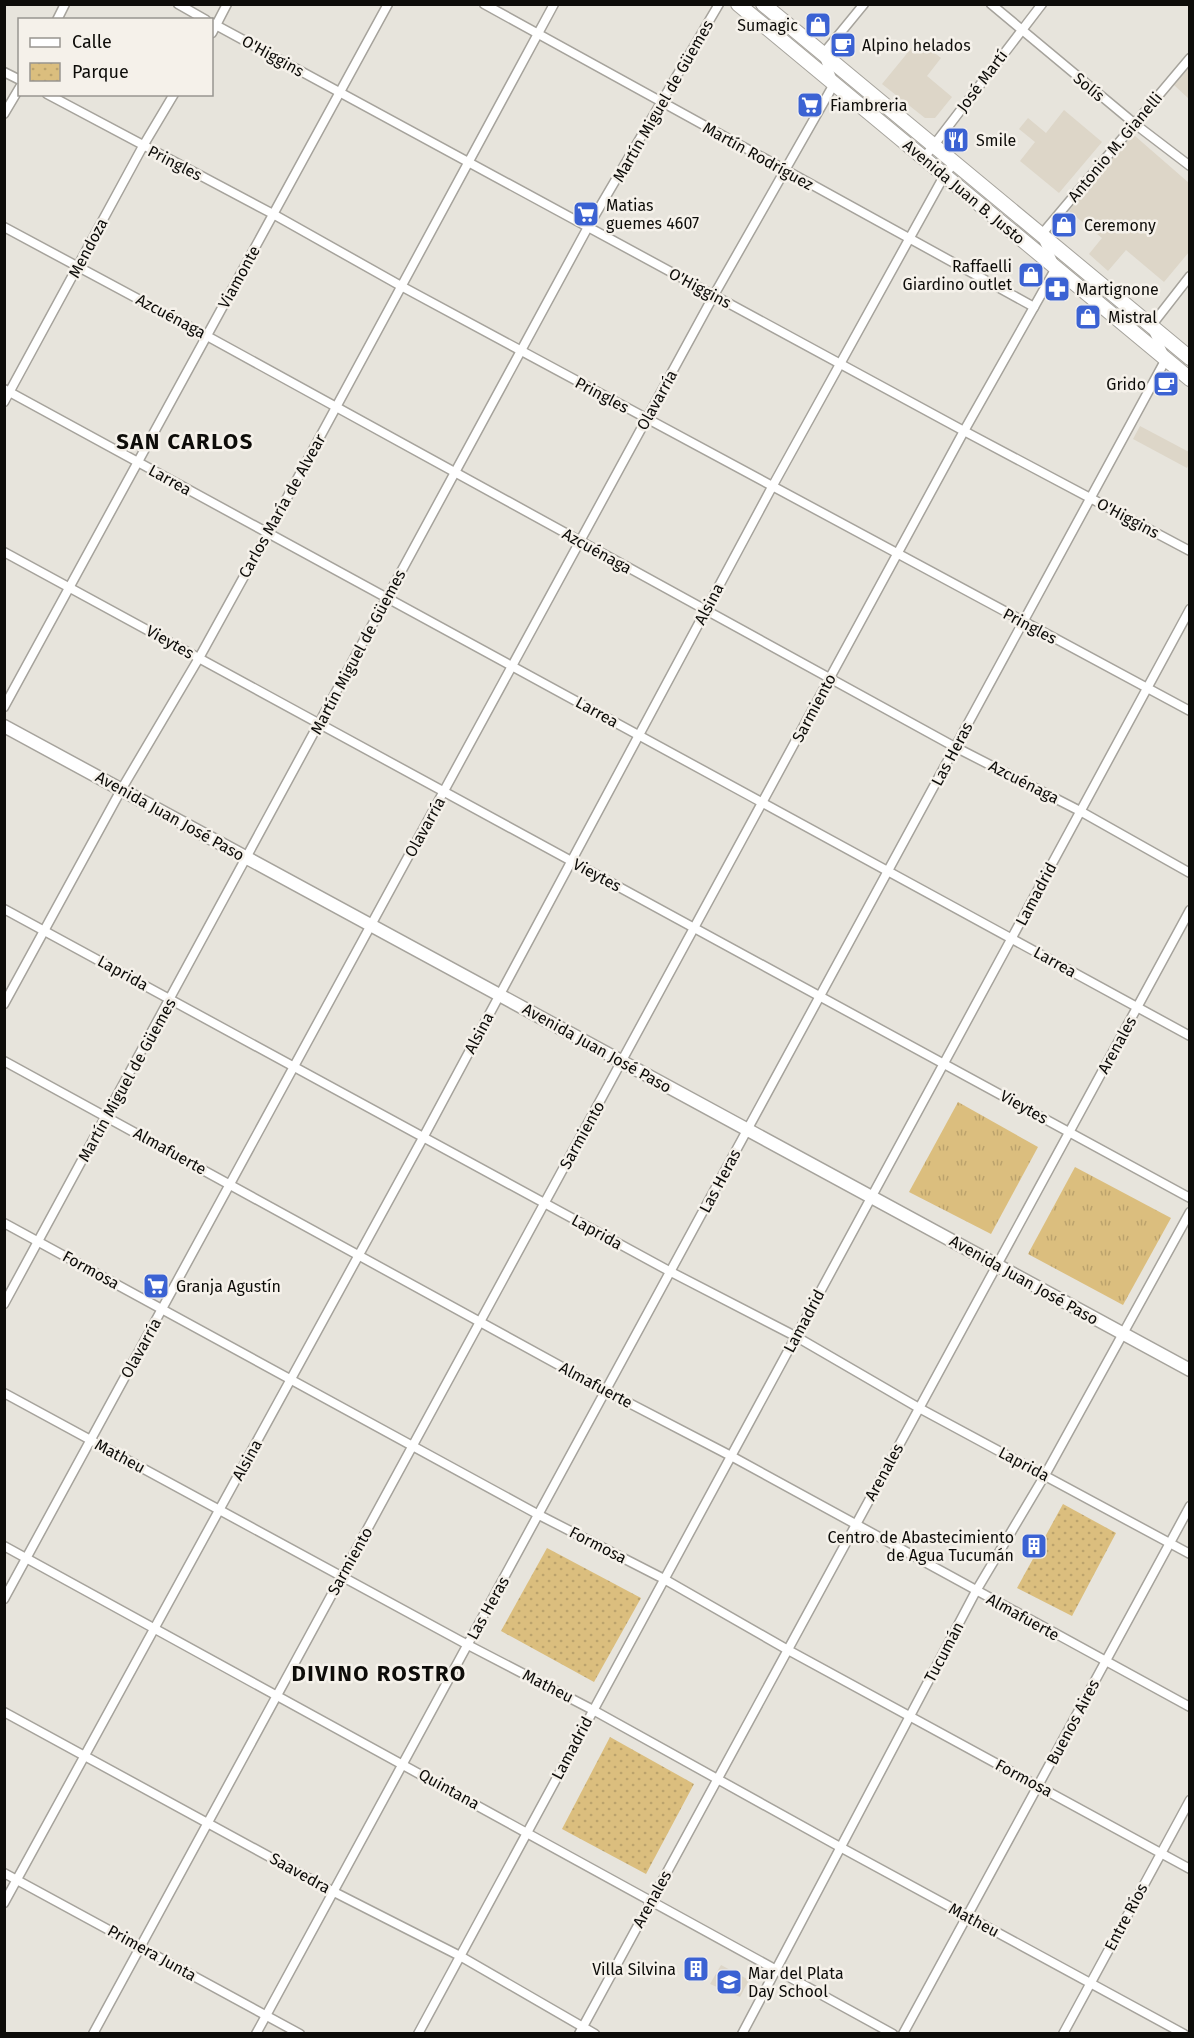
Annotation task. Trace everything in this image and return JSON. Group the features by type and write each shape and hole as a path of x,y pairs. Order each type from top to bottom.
{"main road":[{"name":"Avenida Juan B. Justo","path":"738,4 1190,379"},
{"name":"Avenida Juan B. Justo","path":"763,4 1190,358"},
{"name":"Avenida Juan José Paso","path":"4,726 1190,1370"}],"street":[{"path":"58,18 65,4"},
{"path":"178,4 202,18"},
{"path":"213,27 227,4"},
{"name":"Viamonte","path":"4,707 388,4"},
{"name":"Martín Rodríguez","path":"484,4 1034,307"},
{"name":"Carlos María de Alvear","path":"4,1004 121,790 199,658 268,533 554,4"},
{"name":"Martín Miguel de Güemes","path":"4,1304 588,227 719,4"},
{"path":"834,84 823,54 864,4"},
{"name":"Solís","path":"991,4 1135,124 1190,166"},
{"name":"José Martí","path":"924,158 1042,4"},
{"name":"O'Higgins","path":"213,27 340,92 1190,551"},
{"name":"Antonio M. Gianelli","path":"1041,235 1190,58"},
{"path":"4,72 18,79"},
{"name":"Olavarría","path":"4,1599 714,295 834,84"},
{"path":"4,114 18,90"},
{"name":"Pringles","path":"51,96 273,214 401,286 1023,623 1190,711"},
{"name":"Mendoza","path":"4,402 7,391 173,96"},
{"name":"Alsina","path":"4,1903 424,1136 772,487 944,176 954,163"},
{"name":"Azcuénaga","path":"4,227 955,747 1080,811 1190,873"},
{"path":"1041,235 1056,268"},
{"name":"Sarmiento","path":"93,2034 964,431 1056,268"},
{"path":"1166,359 1151,326 1190,276"},
{"name":"Las Heras","path":"256,2034 1166,359"},
{"name":"Larrea","path":"7,391 1190,1036"},
{"name":"Vieytes","path":"4,552 1190,1198"},
{"name":"Lamadrid","path":"418,2034 1190,609"},
{"name":"Laprida","path":"4,909 670,1272 795,1336 920,1408 1190,1554"},
{"name":"Arenales","path":"581,2030 1190,910"},
{"name":"Almafuerte","path":"4,1061 606,1391 731,1456 855,1526 1190,1707"},
{"name":"Tucumán","path":"742,2034 976,1591 1045,1475 1190,1212"},
{"name":"Formosa","path":"4,1223 539,1515 664,1579 909,1717 1190,1869"},
{"name":"Matheu","path":"4,1393 468,1645 593,1710 1184,2034"},
{"name":"Buenos Aires","path":"903,2034 1190,1506"},
{"name":"Quintana","path":"4,1546 893,2034"},
{"name":"Saavedra","path":"4,1712 334,1892 460,1956 581,2030 595,2034"},
{"name":"Entre Ríos","path":"1063,2034 1190,1800"},
{"name":"Primera Junta","path":"4,1873 300,2034"}],"shaded area":[{"path":"918,40 941,58 927,76 952,97 935,118 925,118 882,84"},
{"path":"1189,67 1189,99 1174,85"},
{"path":"1064,110 1102,142 1059,193 1020,161 1035,142 1019,129 1028,118 1046,133"},
{"path":"1135,136 1189,183 1189,252 1164,282 1126,250 1108,271 1089,254 1102,238 1069,211 1130,137"},
{"path":"1140,426 1189,452 1187,468 1133,439"},
{"name":"Mar del Plata Day School","path":"721,1965 749,1980 740,1997 710,1984"}],"green space":[{"path":"958,1102 1038,1147 991,1234 909,1192"},
{"path":"1075,1167 1171,1218 1123,1305 1028,1254"},
{"path":"1063,1504 1116,1533 1072,1616 1017,1588"},
{"path":"547,1548 641,1598 594,1682 501,1631"},
{"path":"610,1737 694,1784 646,1874 562,1829"}],"place":[{"name":"Sumagic","path":"818,25"},
{"name":"Alpino helados","path":"843,45"},
{"name":"Fiambreria","path":"810,105"},
{"name":"Smile","path":"956,140"},
{"name":"Matias guemes 4607","path":"586,214"},
{"name":"Ceremony","path":"1064,225"},
{"name":"Raffaelli Giardino outlet","path":"1031,275"},
{"name":"Martignone","path":"1057,289"},
{"name":"Mistral","path":"1088,317"},
{"name":"Grido","path":"1166,384"},
{"name":"Granja Agustín","path":"156,1286"},
{"name":"Centro de Abastecimiento de Agua Tucumán","path":"1034,1546"},
{"name":"Villa Silvina","path":"696,1969"},
{"name":"Mar del Plata Day School","path":"729,1982"}],"district":[{"name":"SAN CARLOS","path":"185,441"},
{"name":"DIVINO ROSTRO","path":"379,1673"}]}
